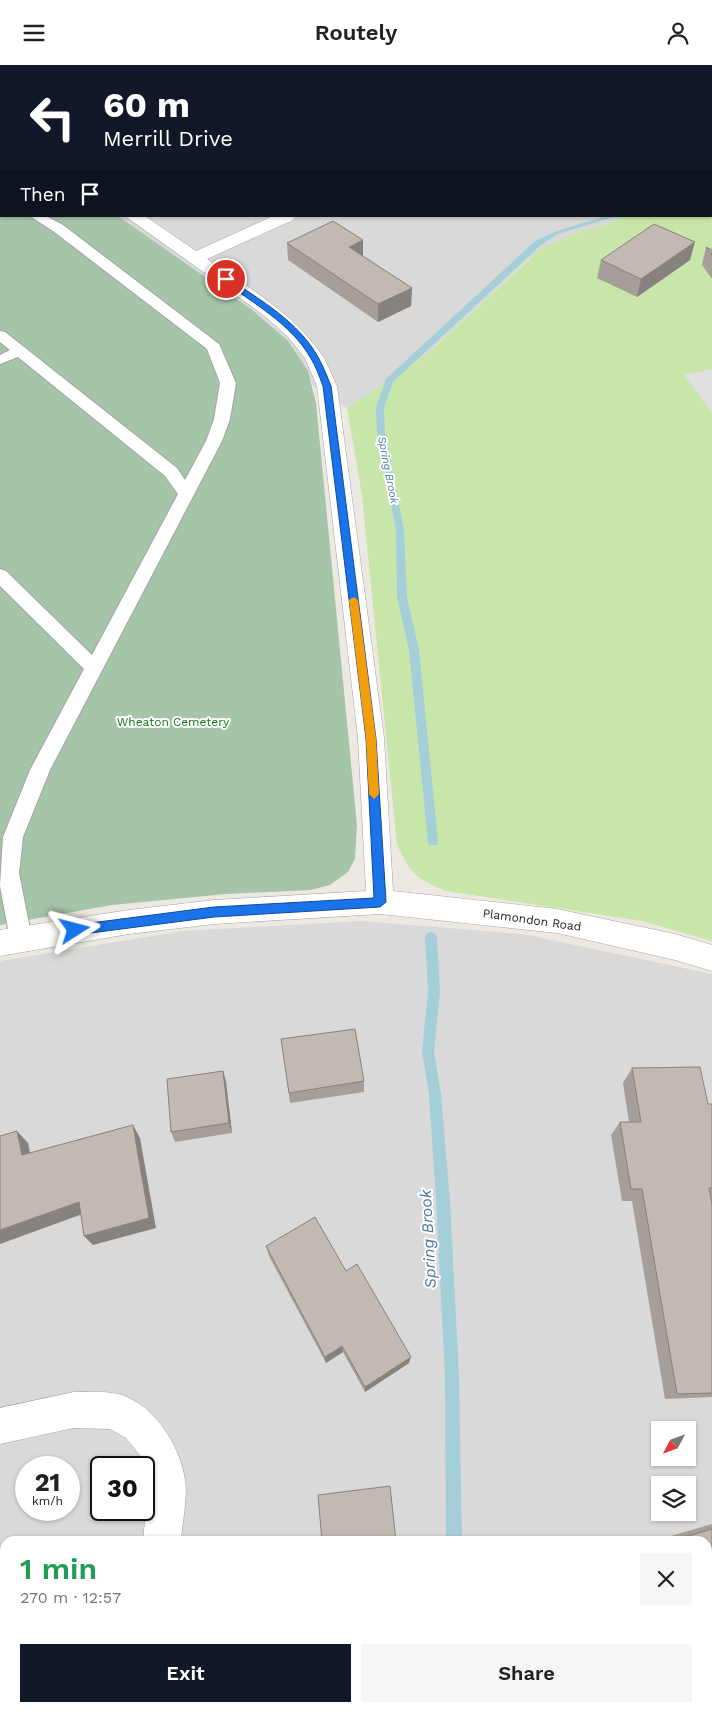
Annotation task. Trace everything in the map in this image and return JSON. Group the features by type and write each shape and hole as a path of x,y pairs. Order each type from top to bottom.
{"street":[{"path":"135,217 272,312 295,333 314,357 327,386 371,739 380,902"},
{"path":"195,257 285,217"},
{"name":"Plamondon Road","path":"10,941 130,922 214,912 380,902 557,921 712,958"},
{"path":"0,1426 74,1410 114,1411 139,1425 158,1450 167,1480 162,1536"}],"lane":[{"path":"10,941 3,870 13,837 37,778 214,441 222,419 228,383 214,347 58,228 38,217"},
{"path":"0,335 171,472 186,495"},
{"path":"0,360 20,351"},
{"path":"0,575 94,668"}],"shaded area":[{"path":"119,217 620,217 608,224 578,232 529,259 427,354 347,408 313,386 308,371 251,309"},
{"path":"712,369 712,413 684,375"},
{"path":"362,921 523,934 712,974 712,1536 0,1536 0,961 183,931"}],"green space":[{"name":"Wheaton Cemetery","path":"0,217 119,217 251,309 288,341 308,371 316,403 357,825 355,859 348,872 330,885 311,890 226,894 112,905 0,925"},
{"path":"620,217 712,217 712,941 642,921 446,891 415,874 406,863 397,845 362,496 347,408 427,354 542,248 578,232 608,224"}],"building":[{"path":"333,221 363,240 349,247 412,288 378,304 287,243"},
{"path":"654,224 695,242 641,279 601,260"},
{"path":"355,1029 364,1081 289,1093 281,1039"},
{"path":"700,1067 708,1104 712,1104 712,1188 709,1188 712,1204 712,1393 677,1394 642,1189 631,1189 620,1122 641,1122 632,1068"},
{"path":"223,1071 229,1123 171,1132 167,1079"},
{"path":"133,1125 149,1218 84,1236 79,1202 0,1230 0,1136 17,1131 22,1155"},
{"path":"315,1217 346,1271 357,1264 411,1357 365,1387 342,1346 325,1357 266,1246"},
{"path":"390,1486 395,1536 322,1536 318,1495"},
{"path":"712,1529 712,1536 688,1536"}],"waterway":[{"name":"Spring Brook","path":"433,842 414,650 402,597 400,530 381,432 380,408 389,381 538,243 556,233 611,217"},
{"name":"Spring Brook","path":"431,937 434,991 428,1051 435,1094 443,1201 452,1377 454,1536"}],"slow traffic":[{"path":"354,600 371,739 374,794"}],"route":[{"path":"75,930 214,912 380,902 371,739 327,386 314,357 295,333 272,312 226,279"}]}
